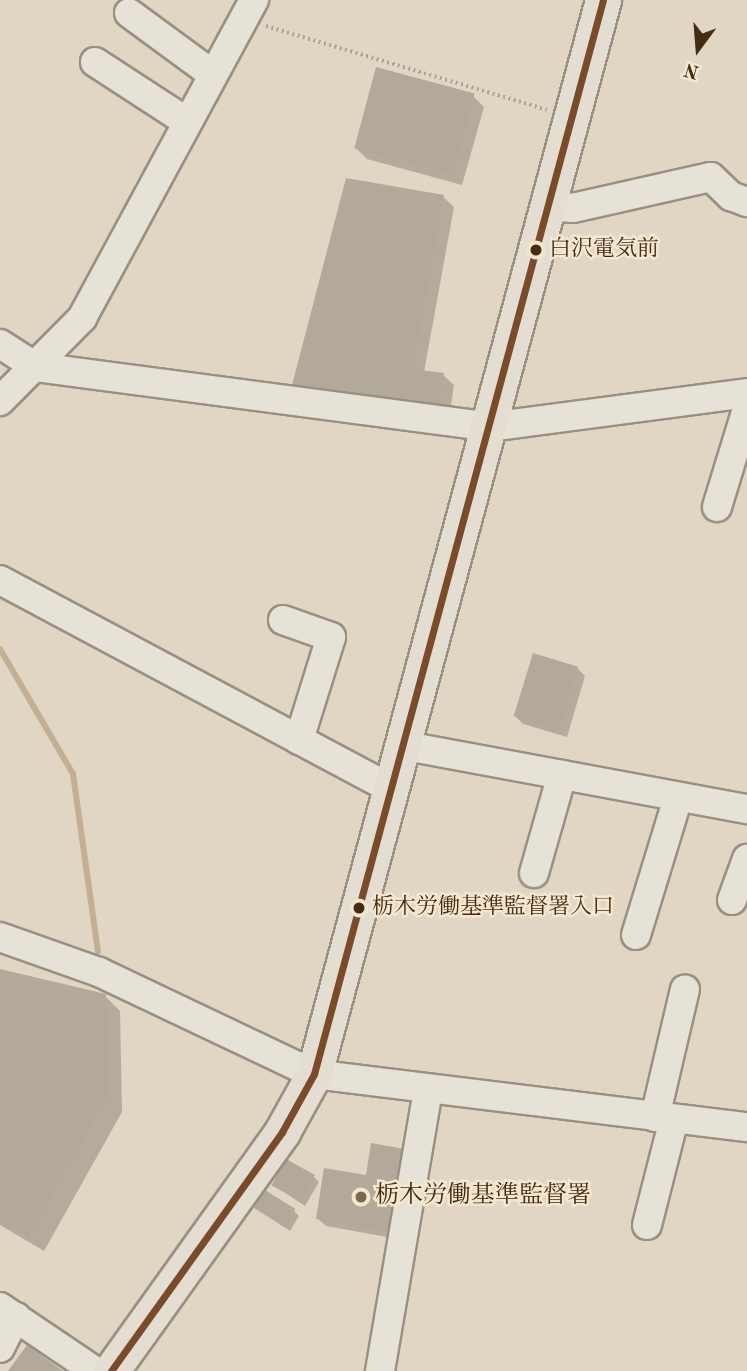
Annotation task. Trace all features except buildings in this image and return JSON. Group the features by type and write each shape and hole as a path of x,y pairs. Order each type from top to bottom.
{"main road":[{"path":"111,1371 282,1132 314,1074 389,788 549,208 600,2"}],"street":[{"path":"0,401 82,318 249,10"},
{"path":"129,13 212,74"},
{"path":"96,62 187,122"},
{"path":"549,208 573,208 711,177 731,197 747,202"},
{"path":"0,344 36,367 489,427 747,393"},
{"path":"717,507 747,409"},
{"path":"0,580 389,788"},
{"path":"283,620 331,637 299,740"},
{"path":"401,744 747,810"},
{"path":"534,873 562,775"},
{"path":"636,935 678,797"},
{"path":"732,900 747,859"},
{"path":"0,937 99,972 314,1074 428,1091 747,1127"},
{"path":"647,1225 685,989"},
{"path":"380,1371 428,1091"},
{"path":"0,1348 8,1312 95,1371"}],"path":[{"path":"249,10 572,118"}],"waterway":[{"path":"0,649 73,774 98,951"}],"transit line":[{"path":"111,1371 282,1132 314,1074 603,0"}],"place":[{"name":"白沢電気前","path":"536,250"},
{"name":"栃木労働基準監督署入口","path":"359,908"},
{"name":"栃木労働基準監督署","path":"361,1197"}]}
